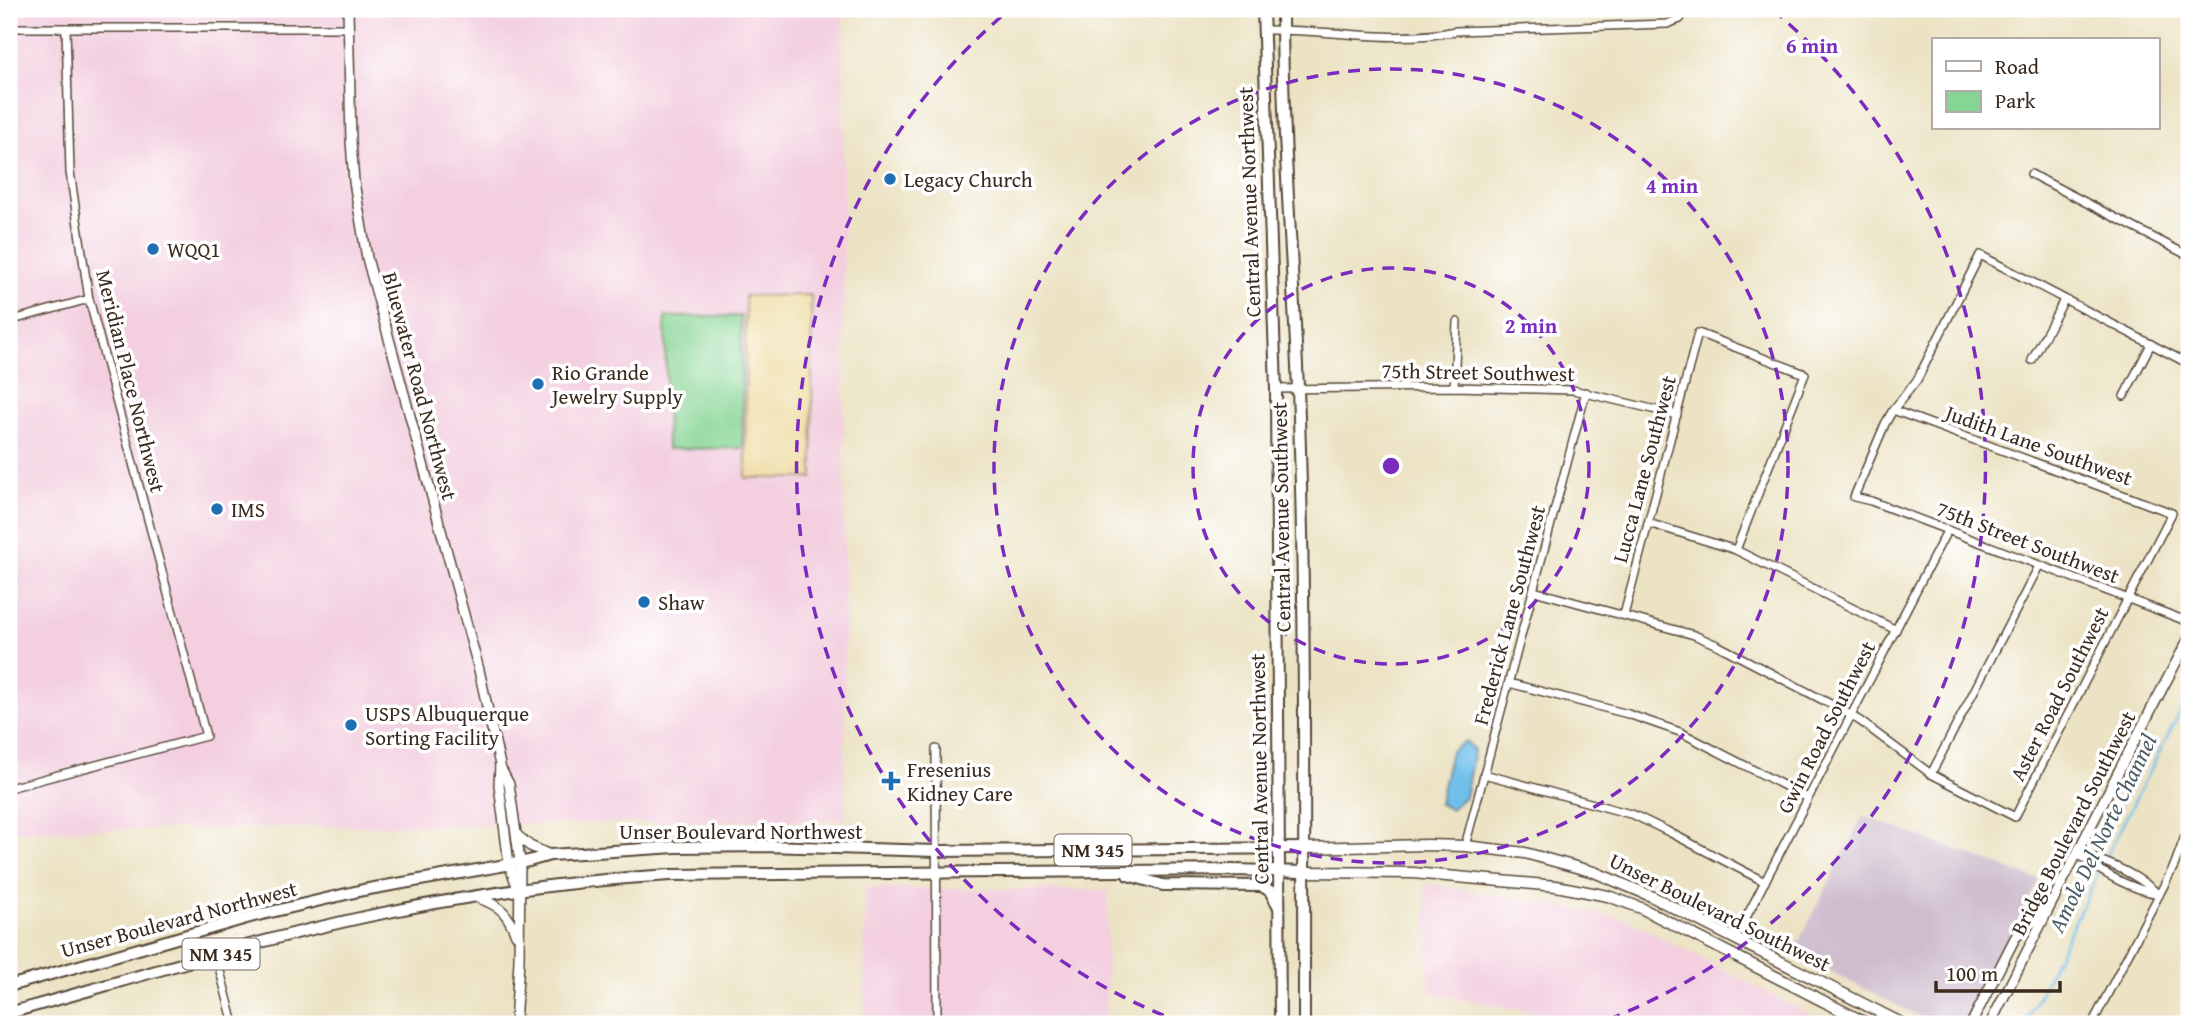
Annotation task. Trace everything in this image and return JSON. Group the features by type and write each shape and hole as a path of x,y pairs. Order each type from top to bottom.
{"main road":[{"name":"Central Avenue Northwest","path":"1263,9 1276,389 1280,1024"},
{"name":"Central Avenue Southwest","path":"1282,9 1302,536 1304,1024"},
{"name":"Unser Boulevard Northwest","path":"9,986 288,908 363,890 550,855 676,847 766,846 937,851 1280,848"},
{"name":"Unser Boulevard Southwest","path":"1304,848 1465,846 1525,853 1594,872 1651,896 1903,1024"},
{"name":"NM 345","path":"1280,848 1304,848"},
{"name":"NM 345","path":"1280,871 1304,872"},
{"name":"Unser Boulevard Northwest","path":"9,1013 368,917 474,896 577,882 670,875 1280,871"},
{"path":"1118,872 1163,885 1262,886 1270,891 1280,909"},
{"name":"Unser Boulevard Southwest","path":"1304,872 1450,875 1556,886 1608,896 1641,908 1868,1024"}],"street":[{"name":"Bluewater Road Northwest","path":"348,9 349,96 354,172 367,258 479,670 500,765 509,784 517,835 514,863"},
{"path":"1263,30 1418,36 1456,31 1667,24 1679,19 1687,9"},
{"path":"9,28 348,28"},
{"name":"Meridian Place Northwest","path":"9,788 206,736 89,299 70,172 65,28"},
{"path":"2031,174 2189,256"},
{"path":"1893,410 1917,380 1980,255 2189,364"},
{"path":"9,321 89,299"},
{"path":"2032,360 2064,300"},
{"path":"1454,387 1457,322"},
{"name":"Lucca Lane Southwest","path":"1623,615 1698,333 1805,374 1736,550"},
{"path":"2124,396 2151,344"},
{"name":"75th Street Southwest","path":"1276,389 1454,387 1586,392 1677,415"},
{"name":"Frederick Lane Southwest","path":"1465,846 1586,392"},
{"name":"75th Street Southwest","path":"1893,410 1854,497 1871,501 2189,622"},
{"name":"Judith Lane Southwest","path":"1893,410 2172,513"},
{"name":"Aster Road Southwest","path":"1931,774 2015,817 2172,513"},
{"path":"1648,523 1736,550 1896,630"},
{"name":"Gwin Road Southwest","path":"1735,939 1947,531"},
{"path":"1534,592 1694,635 1717,645 1852,715 1931,774 2039,566"},
{"name":"Bridge Boulevard Southwest","path":"1990,1024 2189,638"},
{"path":"1509,683 1628,714 1680,732 1808,798"},
{"path":"936,749 937,1024"},
{"name":"Bluewater Road Northwest","path":"500,765 499,785 518,889 515,1024"},
{"path":"1484,774 1634,815 1765,882"},
{"path":"2092,1024 2174,866 2189,826"},
{"path":"517,835 530,846 550,855"},
{"path":"2077,853 2123,870 2146,882 2159,895"},
{"path":"2077,853 2093,867 2141,891 2159,895"},
{"path":"474,896 499,907 509,915 518,941"},
{"path":"1971,1024 2015,938 2050,905"},
{"path":"216,956 234,1024"}],"shaded area":[{"path":"9,9 843,9 845,820 9,831"},
{"path":"1863,816 2039,880 1963,1024 1935,1024 1793,953"},
{"path":"1425,883 1624,918 1828,1024 1562,1024 1533,1012 1430,994"},
{"path":"865,888 1108,890 1106,1024 864,1024"}],"green space":[{"path":"741,316 743,448 667,449 665,317"}],"sand":[{"path":"811,295 813,478 746,478 745,296"}],"water":[{"path":"1466,741 1474,750 1465,797 1451,809 1439,804 1451,751"}],"waterway":[{"name":"Amole Del Norte Channel","path":"2104,861 2189,694"},
{"name":"Amole Del Norte Channel","path":"2025,1024 2100,870"}],"place":[{"name":"Legacy Church","path":"890,179"},
{"name":"WQQ1","path":"153,249"},
{"name":"Rio Grande Jewelry Supply","path":"538,384"},
{"name":"IMS","path":"217,509"},
{"name":"Shaw","path":"644,602"},
{"name":"USPS Albuquerque Sorting Facility","path":"351,725"},
{"name":"Fresenius Kidney Care","path":"891,781"}]}
